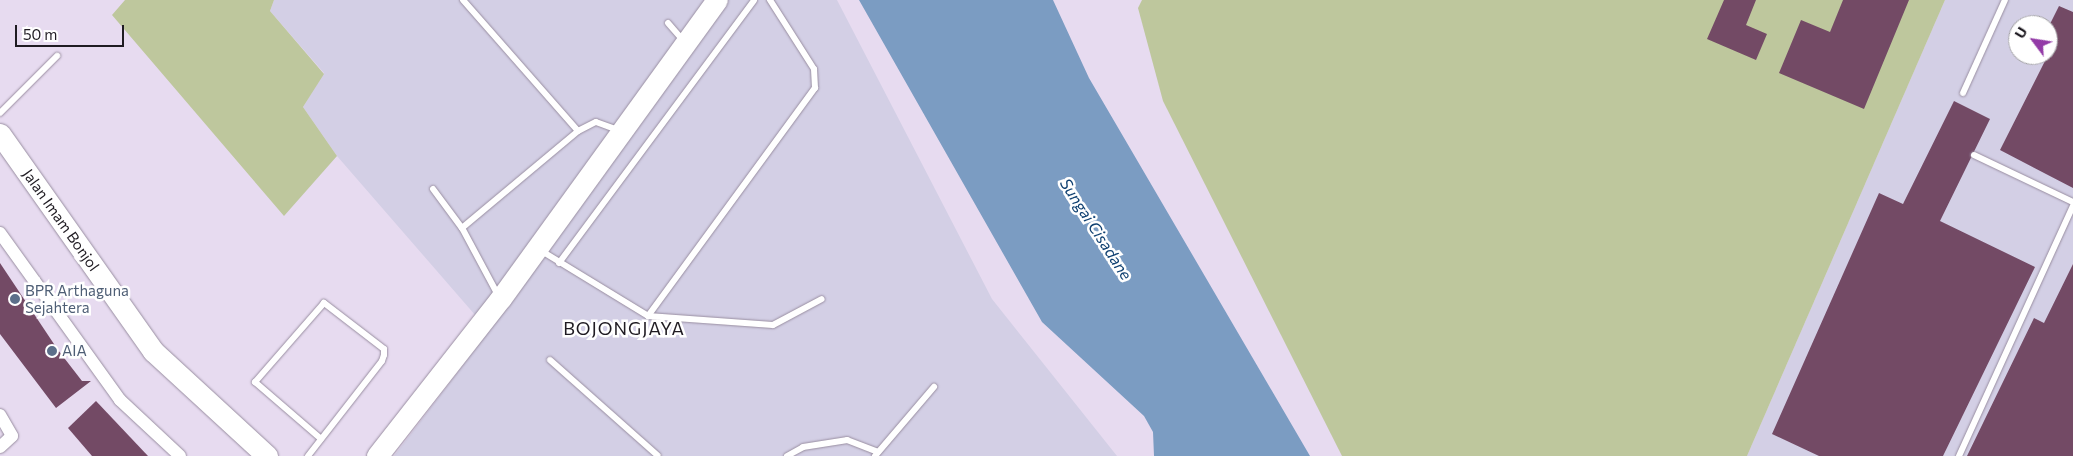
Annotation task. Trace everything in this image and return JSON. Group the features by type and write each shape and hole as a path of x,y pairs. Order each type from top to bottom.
{"main road":[{"path":"377,456 501,298 684,40 717,0"},
{"name":"Jalan Imam Bonjol","path":"0,134 153,351 267,456"}],"street":[{"path":"0,233 120,400 180,456"},
{"path":"0,415 12,436 0,447"}],"lane":[{"path":"463,0 578,131"},
{"path":"559,263 754,0"},
{"path":"648,316 815,88 814,69 770,0"},
{"path":"1963,93 2005,0"},
{"path":"668,23 684,40"},
{"path":"0,113 57,56"},
{"path":"462,228 578,131 596,122 620,131"},
{"path":"1974,155 2073,202"},
{"path":"433,190 462,228 489,286 501,298"},
{"path":"1959,456 2073,206"},
{"path":"537,248 648,316 773,325 822,299"},
{"path":"308,456 321,439 384,355 384,349 324,303 255,382 321,439"},
{"path":"550,360 658,456"},
{"path":"788,456 803,447 847,440 876,454 934,387"}],"shaded area":[{"path":"274,0 837,0 992,299 1117,456 394,456 489,331 337,156 303,107 324,73 270,11"},
{"path":"1945,0 2073,0 2073,456 1747,456"}],"green space":[{"path":"125,0 274,0 270,11 324,74 303,107 337,156 284,216 112,15"},
{"path":"1142,0 1945,0 1747,456 1342,456 1163,101 1138,8"}],"water":[{"name":"Sungai Cisadane","path":"859,0 1053,0 1089,78 1310,456 1154,456 1153,432 1144,416 1042,322"}],"building":[{"path":"1724,0 1756,0 1746,25 1767,34 1756,60 1707,39"},
{"path":"1843,0 1909,0 1864,109 1779,73 1801,20 1830,32"},
{"path":"2059,6 2073,12 2073,188 2000,150 2043,65 2058,65 2058,15 2054,15"},
{"path":"1954,101 1990,119 1940,221 2035,267 1943,456 1819,456 1772,434 1879,193 1903,204"},
{"path":"0,263 58,350 82,381 91,381 56,408 0,334"},
{"path":"2073,264 2073,456 1967,456 2034,318 2044,323"},
{"path":"96,401 148,456 92,456 68,428"}],"place":[{"name":"BPR Arthaguna Sejahtera","path":"15,299"},
{"name":"AIA","path":"52,351"}],"district":[{"name":"BOJONGJAYA","path":"624,328"}]}
